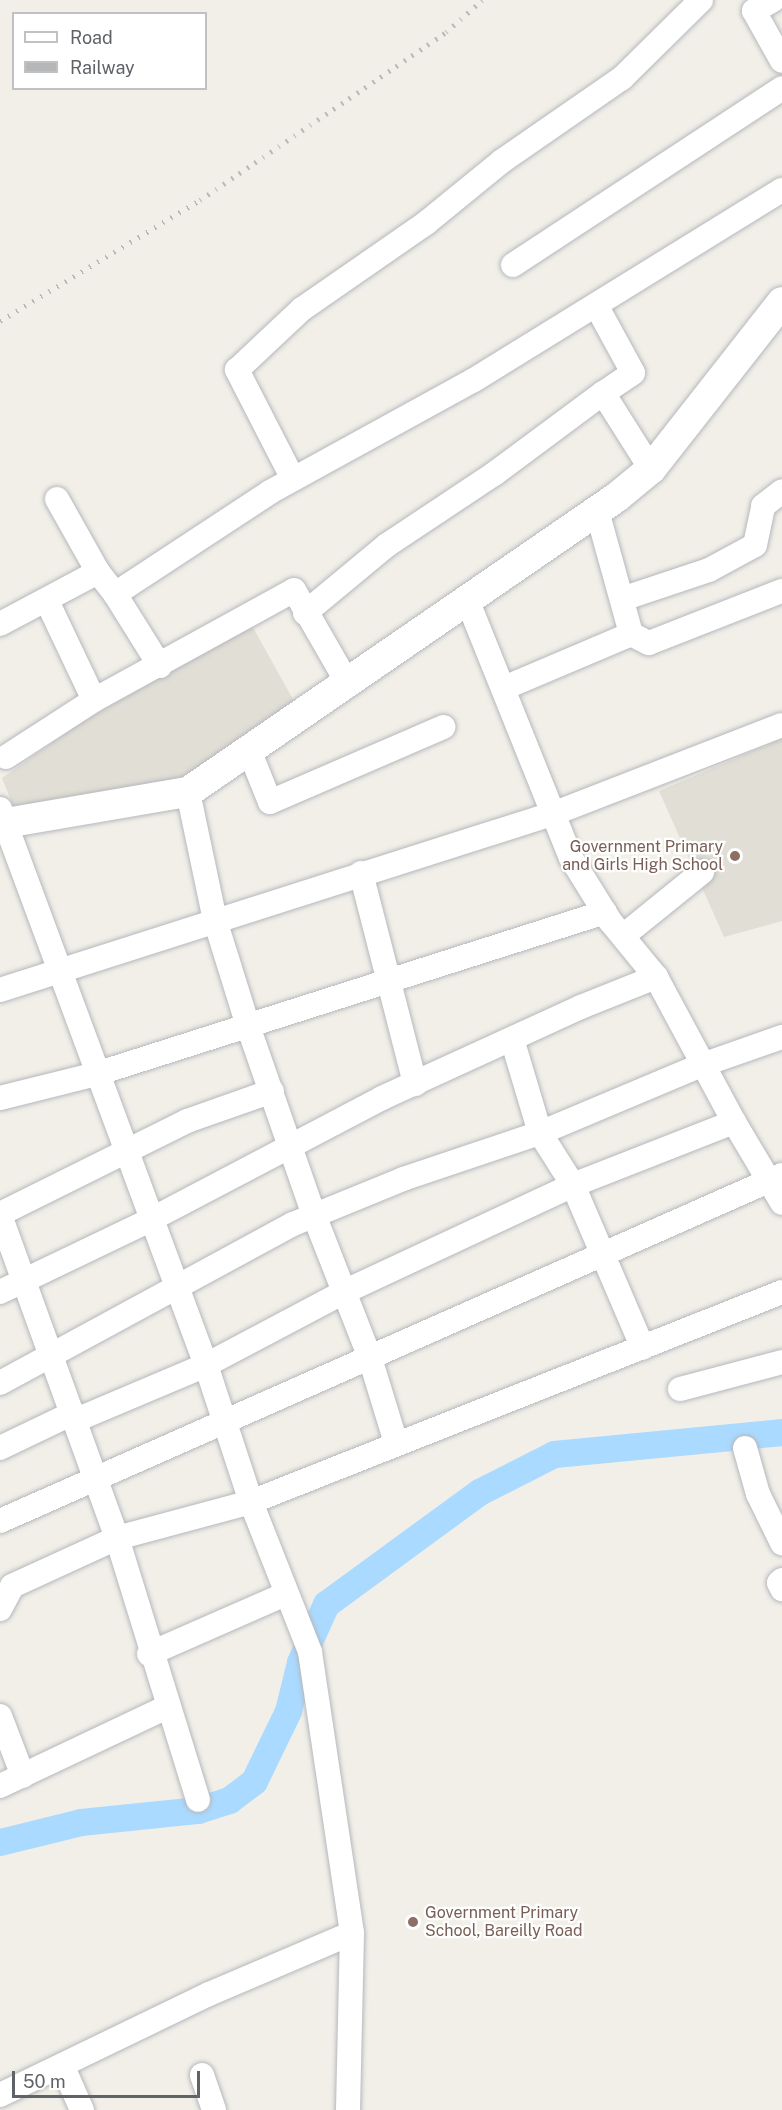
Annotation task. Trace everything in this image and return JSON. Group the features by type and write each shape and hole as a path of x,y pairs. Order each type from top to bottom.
{"street":[{"path":"293,479 237,370 302,309 426,223 502,161 622,78 701,0"},
{"path":"773,0 754,11 782,61"},
{"path":"513,265 782,88"},
{"path":"115,594 293,479 474,380 782,190"},
{"path":"348,2110 352,1933 307,1646 251,1502 206,1365 2,819 189,792 468,602 597,511 651,469 782,302"},
{"path":"305,613 387,545 494,474 633,373 596,305"},
{"path":"603,393 651,469"},
{"path":"622,599 709,570 755,545 763,506 782,491"},
{"path":"57,499 98,572 115,594 160,666"},
{"path":"597,511 631,634 648,643 782,591"},
{"path":"0,624 48,601 98,572"},
{"path":"2,754 94,700 160,666 294,590 305,613 348,684"},
{"path":"48,601 94,700"},
{"path":"468,602 555,813 571,858 605,912 656,977 734,1122 776,1178 782,1203"},
{"path":"504,688 631,634"},
{"path":"0,990 555,813 782,725"},
{"path":"249,750 270,802 443,727"},
{"path":"189,792 215,920 247,1023 314,1215 370,1358 396,1443"},
{"path":"623,936 702,872"},
{"path":"361,873 390,978 415,1084"},
{"path":"0,1098 96,1074 247,1023 605,912"},
{"path":"0,1292 150,1220 290,1145 415,1084 580,1007 656,977"},
{"path":"0,1383 314,1215 403,1179 540,1133 702,1065 782,1037"},
{"path":"512,1039 540,1133 573,1185 643,1348"},
{"path":"198,1800 149,1654 117,1538 0,1214 187,1120 272,1091"},
{"path":"0,1448 74,1416 206,1365 346,1292 573,1185 734,1122"},
{"path":"0,1521 776,1178"},
{"path":"0,1609 12,1587 117,1538 251,1502 782,1292"},
{"path":"680,1389 782,1362"},
{"path":"745,1448 758,1494 782,1544"},
{"path":"782,1580 779,1583 782,1589"},
{"path":"149,1654 286,1594"},
{"path":"0,1786 167,1707"},
{"path":"1,1721 23,1776"},
{"path":"0,2095 63,2067 209,1994 352,1933"},
{"path":"63,2067 82,2110"},
{"path":"202,2075 214,2110"}],"shaded area":[{"path":"250,622 295,703 182,778 14,808 2,778 81,723"},
{"name":"Government Primary and Girls High School","path":"782,739 782,921 724,937 659,791"}],"waterway":[{"path":"0,1842 81,1822 198,1810 229,1800 254,1781 288,1711 300,1662 326,1604 479,1492 554,1454 782,1432"}],"railway":[{"path":"0,321 200,200 446,32 482,0"}],"place":[{"name":"Government Primary and Girls High School","path":"735,856"},
{"name":"Government Primary School, Bareilly Road","path":"413,1922"}]}
